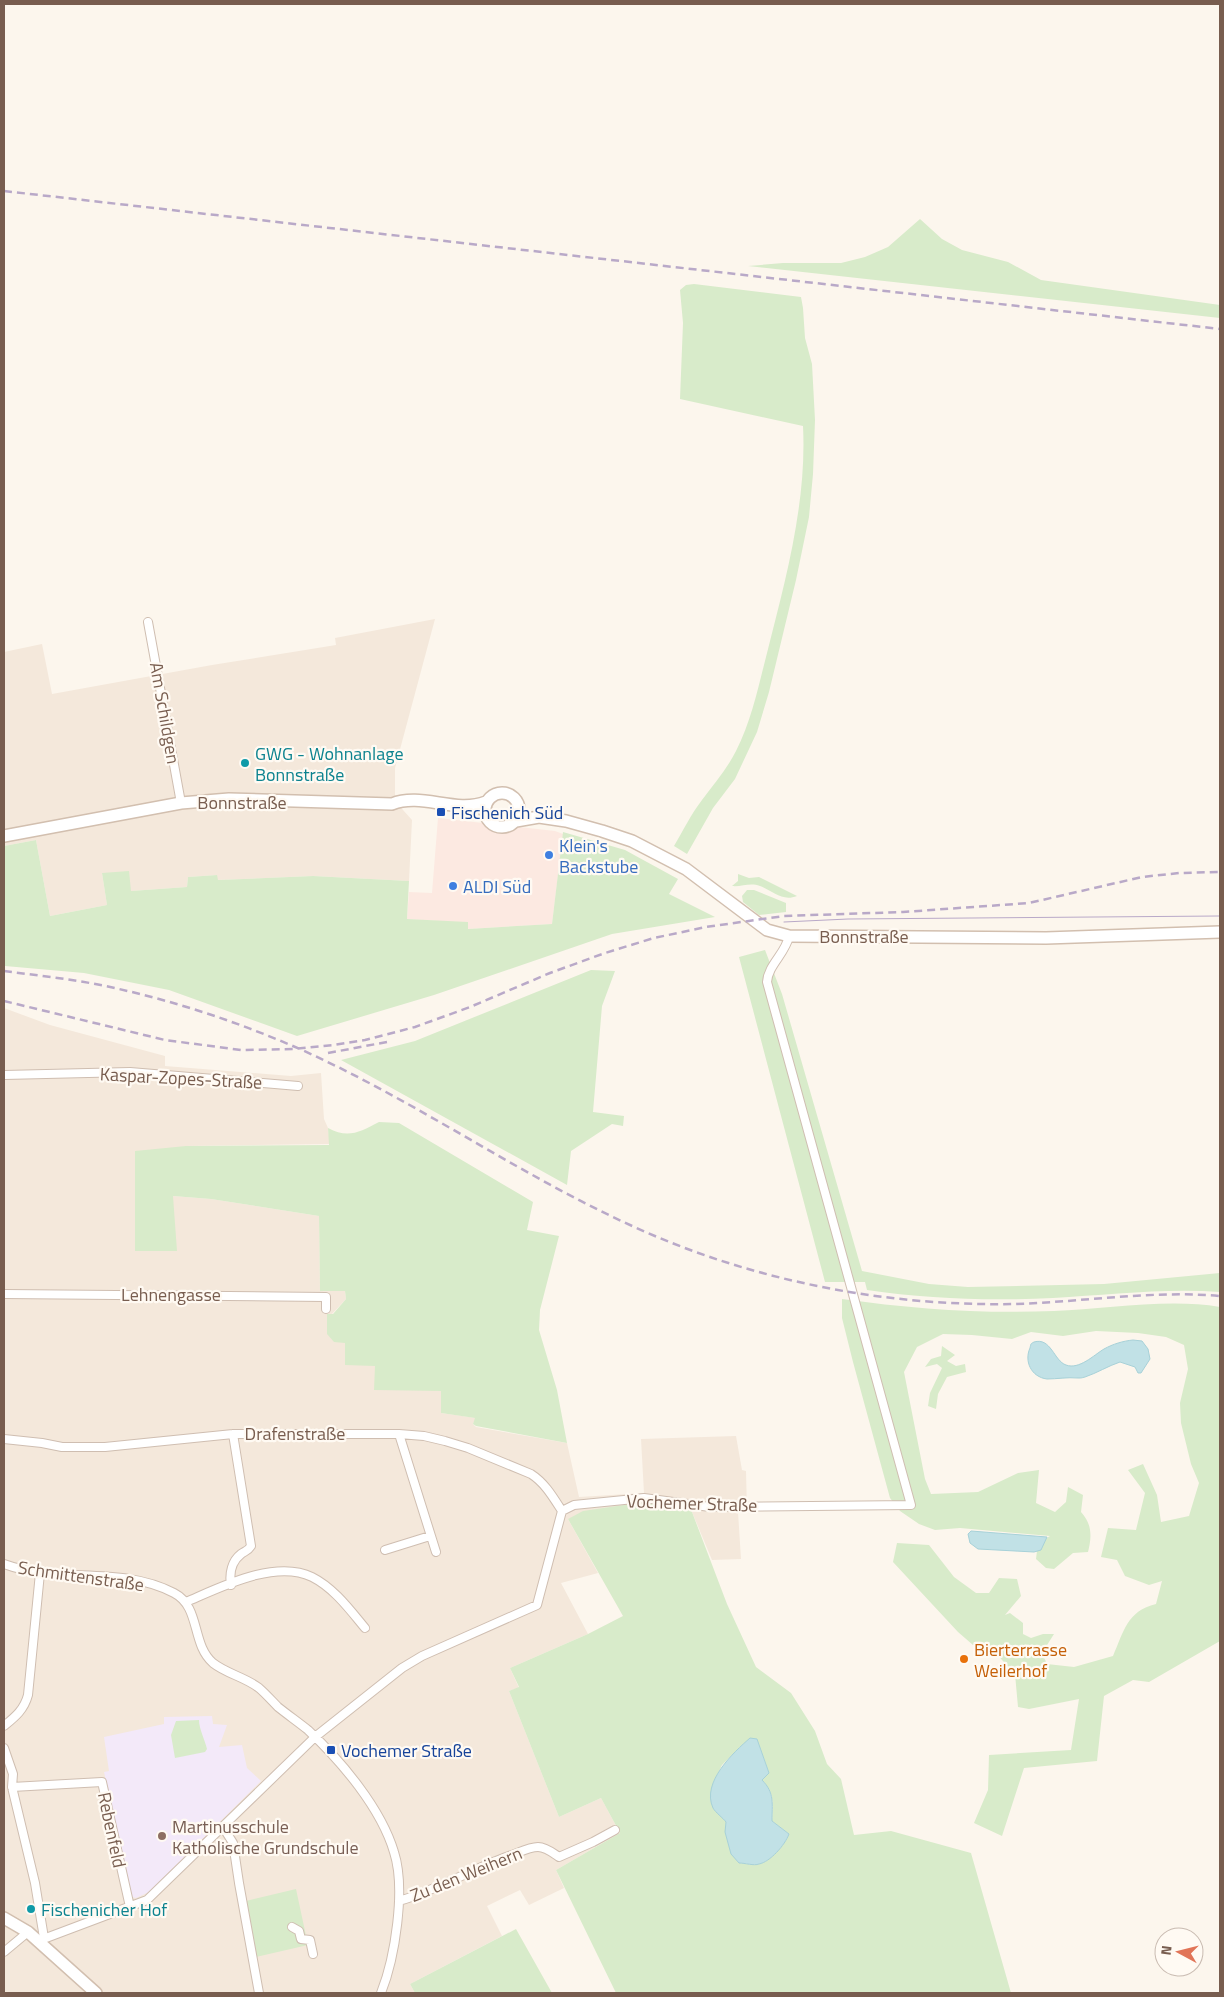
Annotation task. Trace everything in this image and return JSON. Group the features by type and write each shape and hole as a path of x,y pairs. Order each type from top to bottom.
{"main road":[{"path":"505,793 518,803 518,815 516,821 511,825 500,828 490,824 487,820 484,811 486,802 494,794 505,793"},
{"name":"Bonnstraße","path":"4,836 182,803 229,799 392,804 411,799 451,805 478,805 486,802"},
{"name":"Bonnstraße","path":"518,803 539,818"},
{"name":"Bonnstraße","path":"451,805 487,820"},
{"name":"Bonnstraße","path":"516,821 539,818 566,821 632,841 686,869 767,930 789,936 1046,938 1220,932"},
{"path":"4,1918 41,1940 96,1993"}],"street":[{"name":"Am Schildgen","path":"148,622 182,803"},
{"name":"Vochemer Straße","path":"562,1511 574,1505 644,1498 710,1507 912,1505 767,982 768,975 783,952 789,936"},
{"name":"Kaspar-Zopes-Straße","path":"4,1075 130,1072 298,1086"},
{"name":"Lehnengasse","path":"4,1294 254,1294 326,1296 326,1309"},
{"name":"Drafenstraße","path":"4,1439 62,1447 105,1447 233,1434 399,1434 424,1436 468,1448 531,1474 546,1487 562,1511"},
{"path":"231,1584 230,1575 232,1567 237,1558 251,1546 233,1434"},
{"path":"399,1434 436,1552"},
{"path":"4,1748 13,1774 12,1787 35,1883 41,1940 147,1900 315,1737 402,1668 422,1656 537,1605 562,1511"},
{"path":"385,1550 430,1536"},
{"name":"Schmittenstraße","path":"4,1564 40,1573 124,1579 167,1590 186,1602"},
{"path":"366,1628 332,1592 311,1577 287,1571 270,1572 231,1584 186,1602 204,1652 213,1662 250,1681 315,1737 361,1791 381,1820 395,1854 399,1901 390,1965 381,1993"},
{"path":"4,1726 25,1706 28,1695 40,1573"},
{"name":"Rebenfeld","path":"12,1787 102,1782 130,1907"},
{"path":"223,1826 234,1843 239,1883 259,1993"},
{"name":"Zu den Weihern","path":"399,1901 432,1890 494,1861 524,1850 538,1847 559,1856 593,1842 615,1830"},
{"path":"292,1927 298,1931 301,1939 310,1940 313,1954"},
{"path":"4,1952 28,1932"}],"shaded area":[{"path":"435,619 395,768 395,801 412,820 409,881 313,876 217,880 217,875 188,877 187,887 131,891 102,873 107,905 50,916 36,840 4,846 4,652 42,644 52,694 336,645 335,638"},
{"path":"438,818 555,831 563,834 552,924 467,929 468,923 407,919 409,892 432,893"},
{"path":"4,1008 50,1025 165,1056 165,1066 291,1076 321,1073 324,1119 328,1128 330,1144 186,1146 173,1196 211,1199 319,1216 320,1291 345,1291 346,1299 332,1314 345,1343 375,1366 424,1389 441,1391 441,1413 476,1418 473,1424 476,1427 567,1443 579,1497 644,1493 641,1439 736,1436 742,1470 746,1471 747,1511 738,1512 741,1559 712,1560 692,1512 568,1519 598,1573 561,1583 588,1634 510,1668 519,1688 509,1691 559,1817 601,1798 620,1833 556,1870 564,1888 529,1905 520,1890 487,1906 502,1936 410,1984 415,1993 4,1993"},
{"name":"Martinusschule Katholische Grundschule","path":"212,1716 213,1724 227,1725 219,1747 242,1745 247,1768 261,1781 149,1892 136,1898 132,1897 104,1772 109,1771 104,1737 164,1724 164,1717"}],"green space":[{"path":"920,219 942,239 962,250 1008,262 1041,280 1220,305 1220,318 748,266 783,263 841,263 865,257 888,247"},
{"path":"694,284 801,297 805,338 812,364 815,420 809,517 769,692 757,732 735,779 713,808 687,854 674,846 694,811 732,758 754,705 793,542 802,484 803,455 803,426 680,399 683,323 680,290 686,285"},
{"path":"563,832 625,850 678,879 669,894 715,917 612,934 434,995 297,1036 169,990 84,973 5,966 4,846 36,840 50,916 107,905 102,873 129,871 131,891 187,887 188,877 217,875 218,880 313,876 409,881 407,919 468,922 468,929 552,924"},
{"path":"738,874 749,878 759,877 797,896 782,897 756,885 732,886 738,881"},
{"path":"747,890 754,890 786,903 786,912 759,915 743,902 742,896"},
{"path":"765,950 782,994 862,1271 929,1284 968,1287 1104,1284 1220,1273 1220,1292 1157,1291 1053,1298 983,1299 936,1297 867,1290 865,1282 825,1282 739,957"},
{"path":"591,970 615,971 602,1006 593,1112 624,1116 623,1126 612,1124 571,1151 567,1185 341,1060 415,1041"},
{"path":"379,1122 399,1123 533,1202 527,1230 559,1236 540,1310 539,1330 557,1390 567,1443 476,1426 473,1424 475,1418 441,1413 441,1391 374,1390 375,1366 345,1365 345,1343 334,1342 327,1334 327,1314 333,1314 346,1299 345,1291 320,1291 319,1216 211,1199 173,1196 177,1251 135,1251 135,1151 186,1146 329,1145 328,1128 348,1134 366,1129"},
{"path":"842,1299 895,1306 1001,1312 1054,1311 1159,1304 1220,1307 1220,1641 1149,1682 1133,1680 1104,1696 1097,1761 1024,1768 1002,1836 974,1823 988,1790 989,1755 1071,1750 1079,1699 1029,1709 1018,1707 1015,1674 990,1647 973,1645 958,1632 893,1562 897,1543 929,1545 954,1577 976,1593 989,1593 999,1578 1017,1579 1021,1596 1005,1615 1010,1613 1023,1623 1023,1634 1031,1638 1043,1634 1054,1634 1042,1653 1047,1664 1074,1667 1113,1656 1128,1623 1146,1607 1156,1604 1162,1581 1149,1585 1125,1576 1117,1560 1101,1557 1108,1528 1136,1530 1145,1493 1128,1470 1143,1464 1157,1495 1161,1522 1189,1516 1199,1483 1191,1464 1181,1423 1180,1403 1188,1369 1184,1345 1166,1337 1138,1333 1096,1331 1063,1336 1031,1332 1012,1339 943,1334 917,1347 904,1372 925,1479 931,1494 978,1492 1018,1473 1039,1470 1036,1503 1055,1512 1066,1502 1068,1487 1083,1495 1081,1512 1090,1530 1088,1552 1073,1553 1054,1569 1046,1568 1036,1559 1038,1543 1050,1536 960,1528 935,1530 919,1524 900,1511 890,1498 842,1318"},
{"path":"942,1346 955,1355 947,1361 956,1366 965,1364 966,1372 947,1377 938,1394 936,1409 928,1406 930,1393 942,1368 937,1364 925,1367 931,1359 941,1356"},
{"path":"644,1502 690,1509 727,1604 756,1667 791,1693 815,1731 827,1764 841,1779 854,1835 891,1831 971,1853 1011,1993 616,1993 556,1870 620,1833 601,1798 559,1817 509,1691 519,1687 510,1668 588,1634 623,1616 568,1519 583,1511","holes":["742,1745 760,1748 769,1773 762,1780 771,1794 773,1804 772,1821 789,1834 781,1848 772,1857 763,1863 752,1865 739,1863 733,1854 729,1844 727,1822 713,1808 713,1784 722,1765"]},
{"path":"199,1720 207,1749 205,1752 175,1758 171,1735 176,1721"},
{"path":"296,1889 308,1945 256,1957 246,1901"},
{"path":"516,1929 552,1993 415,1993 410,1984"}],"water":[{"path":"1133,1340 1142,1341 1148,1349 1150,1359 1141,1373 1138,1373 1135,1367 1120,1362 1082,1378 1047,1379 1041,1378 1030,1368 1028,1353 1031,1344 1034,1342 1040,1341 1044,1343 1062,1363 1071,1366 1081,1364 1111,1346"},
{"path":"971,1531 1047,1537 1041,1550 1034,1552 978,1549 970,1543 968,1534"},
{"path":"750,1738 757,1739 769,1773 762,1780 771,1794 772,1821 789,1834 781,1848 772,1857 757,1865 739,1863 731,1854 725,1832 726,1822 714,1810 710,1798 711,1788 721,1768"}],"tram line":[{"path":"784,922 848,919 1220,916"}],"railway":[{"path":"4,191 1220,329"},
{"path":"4,1001 165,1040 241,1050 293,1049 334,1045 365,1040 415,1027 605,953 654,938 706,927 784,916 903,912 1029,903 1142,877 1179,873 1220,872"},
{"path":"4,971 119,989 189,1008 257,1031 354,1075 553,1186 604,1212 656,1236 710,1257 784,1279 860,1294 898,1299 975,1304 1040,1303 1169,1294 1220,1296"},
{"path":"328,1053 387,1042"}],"place":[{"name":"GWG - Wohnanlage Bonnstraße","path":"245,763"},
{"name":"Fischenich Süd","path":"441,812"},
{"name":"Klein's Backstube","path":"549,855"},
{"name":"ALDI Süd","path":"453,886"},
{"name":"Bierterrasse Weilerhof","path":"964,1659"},
{"name":"Vochemer Straße","path":"331,1750"},
{"name":"Martinusschule Katholische Grundschule","path":"162,1836"},
{"name":"Fischenicher Hof","path":"31,1909"}]}
